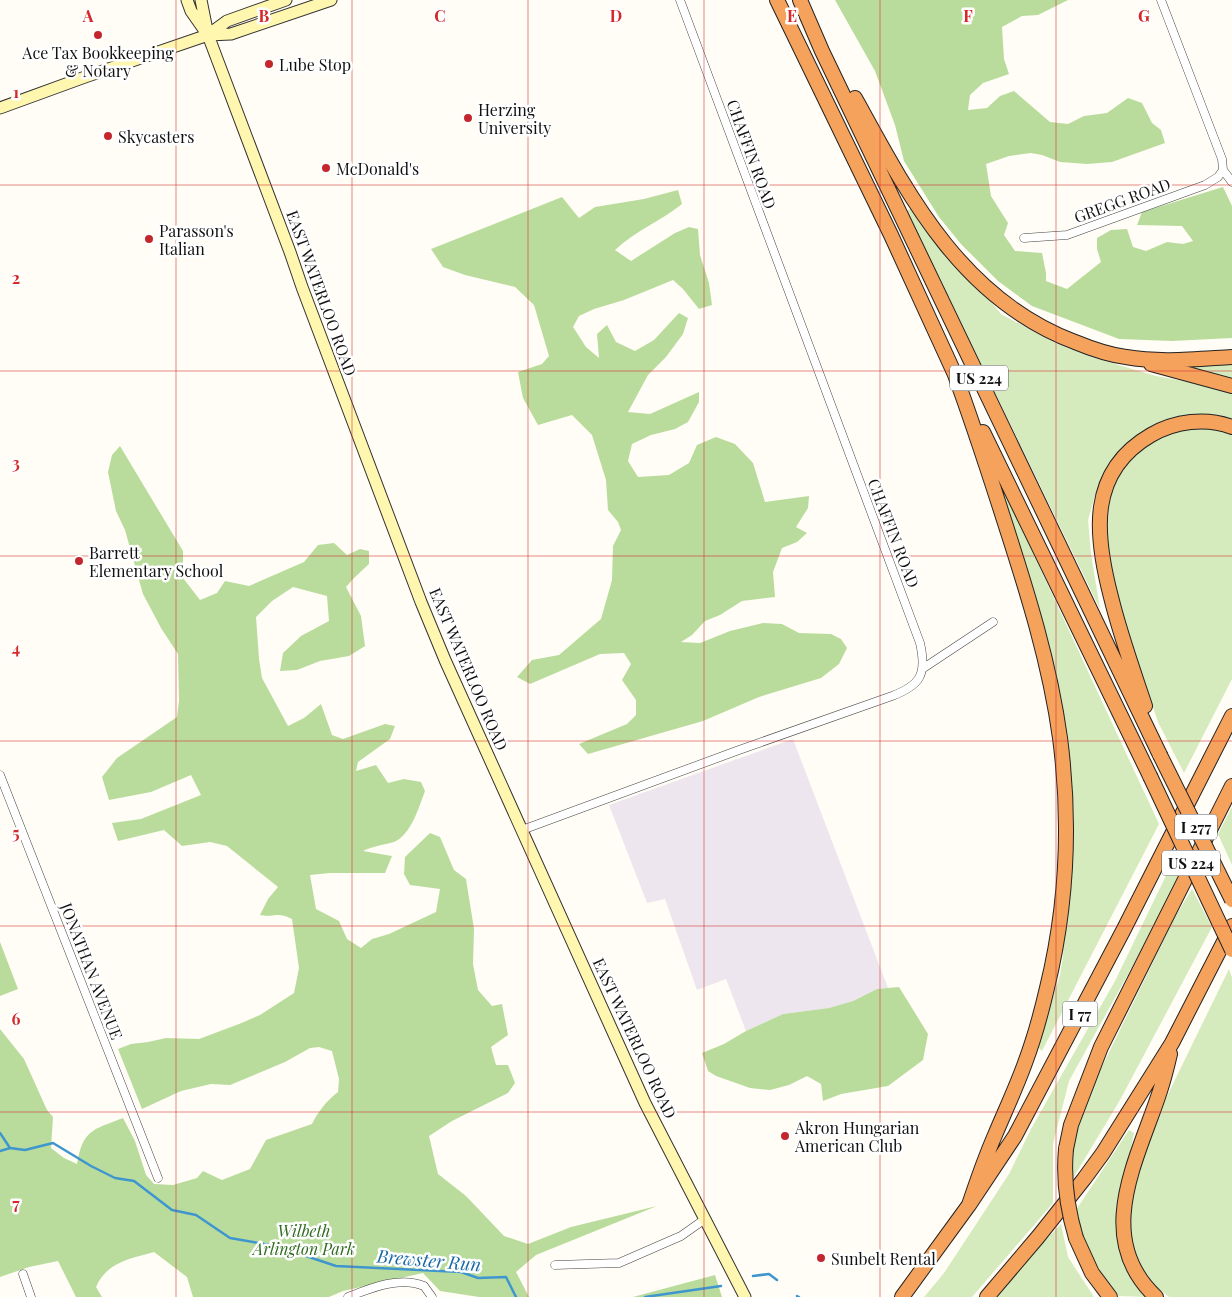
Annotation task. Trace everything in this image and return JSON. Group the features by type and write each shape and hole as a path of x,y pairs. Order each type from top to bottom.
{"highway":[{"name":"US 224","path":"778,0 891,235 954,372 1150,776 1232,950"},
{"name":"US 224","path":"800,0 1160,755"},
{"path":"800,0 902,182 933,228 961,263 1000,300 1031,321 1073,342 1103,352 1232,386"},
{"path":"1126,358 1232,357"},
{"path":"954,372 978,435 1020,567 1040,640 1060,737 1066,817 1064,887 1055,950 1047,988 1025,1063 980,1173 969,1205"},
{"path":"1160,755 1105,576 1099,537 1100,505 1103,492 1117,465 1126,453 1146,438 1166,428 1190,422 1211,422 1232,427"},
{"name":"I 77","path":"902,1297 969,1205 1014,1136 1124,929 1232,716"},
{"name":"I 277","path":"1160,755 1232,900"},
{"path":"1110,1297 1092,1273 1076,1238 1065,1192 1064,1170 1070,1125 1101,1047 1232,786"},
{"path":"987,1297 1084,1179 1172,1043 1232,926"},
{"path":"1156,1297 1142,1282 1133,1266 1125,1244 1123,1217 1127,1185 1160,1091 1172,1043"}],"main road":[{"name":"EAST WATERLOO ROAD","path":"187,0 191,11 208,35"},
{"name":"EAST WATERLOO ROAD","path":"201,0 208,35 424,611 646,1103 746,1297"},
{"path":"208,35 227,21 286,0"},
{"path":"0,108 208,35 231,34 331,0"}],"street":[{"name":"CHAFFIN ROAD","path":"680,0 920,643 923,656 922,669"},
{"path":"1161,0 1222,159 1223,170 1232,182"},
{"name":"GREGG ROAD","path":"1024,238 1061,236 1090,227 1205,185 1218,177 1223,170"},
{"path":"522,830 892,696 914,685 919,679 922,669 993,622"},
{"name":"JONATHAN AVENUE","path":"0,775 158,1178"},
{"path":"555,1265 619,1263 681,1236 705,1219"},
{"path":"23,1274 31,1297"},
{"path":"348,1297 386,1284 403,1283 421,1285 427,1288 432,1297"}],"shaded area":[{"path":"793,739 888,988 877,989 853,1001 829,1008 783,1014 746,1031 726,979 697,990 665,899 647,903 609,805"}],"green space":[{"path":"835,0 1068,0 1038,15 1022,16 1002,27 1004,59 1009,74 983,83 970,95 968,110 987,108 1000,96 1014,91 1050,122 1068,124 1084,116 1107,113 1128,98 1142,103 1152,123 1161,130 1165,143 1112,162 1087,164 1060,162 1031,153 1009,156 986,164 991,196 1008,223 1004,235 1015,251 1042,253 1046,281 1067,289 1101,262 1097,249 1097,238 1111,230 1127,229 1133,247 1146,251 1167,242 1183,244 1193,241 1182,226 1137,225 1142,212 1223,187 1232,206 1232,338 1172,341 1119,339 1032,306 998,281 961,244 939,217 904,161 895,125 875,71"},
{"path":"678,190 682,204 631,237 615,250 631,261 675,233 689,227 698,229 700,255 709,283 712,305 699,309 673,280 579,316 573,327 586,347 599,358 597,334 607,325 616,342 635,351 654,340 679,313 688,318 683,334 666,357 648,375 628,412 650,414 699,392 699,402 688,422 675,429 651,435 632,444 628,461 638,477 669,475 689,463 697,445 716,437 735,444 753,463 765,502 809,496 808,508 796,527 807,533 797,542 782,548 773,572 775,597 742,601 720,615 705,621 692,635 681,642 700,643 730,631 763,623 782,624 799,633 831,634 841,639 847,648 839,664 821,678 759,697 703,721 588,754 579,744 627,724 636,715 636,700 622,680 631,664 624,653 600,654 530,684 517,677 532,660 559,655 601,619 612,580 613,546 621,530 618,522 608,510 606,480 592,435 572,415 538,425 523,398 518,372 542,364 549,356 534,305 515,287 465,275 443,267 431,249 562,197 579,218 595,207 644,199"},
{"path":"913,207 1001,314 1055,343 1098,359 1156,376 1207,385 1232,392 1232,424 1196,418 1129,446 1106,469 1096,492 1088,520 1091,554 1100,609 907,211"},
{"path":"1232,363 1232,381 1182,369 1184,365"},
{"path":"1202,427 1232,431 1232,679 1184,773 1158,722 1125,624 1106,551 1103,516 1109,492 1121,467 1146,443 1185,428"},
{"name":"Wilbeth Arlington Park","path":"120,446 183,551 183,578 200,600 217,593 225,581 249,586 304,562 318,545 334,543 347,555 360,549 369,551 369,564 346,587 361,616 365,646 349,656 320,661 297,670 280,671 283,653 301,636 329,621 327,596 293,587 272,601 256,617 262,678 288,726 304,718 321,704 332,735 343,739 385,724 395,726 390,739 358,762 356,771 376,765 388,783 404,779 421,782 425,791 414,820 400,838 394,842 363,851 392,856 385,873 310,875 316,909 339,921 347,939 361,948 372,939 389,934 436,912 440,889 410,885 404,874 405,857 430,833 440,837 454,870 466,879 474,929 473,964 478,990 492,1006 502,1004 508,1035 491,1047 496,1065 508,1065 515,1083 508,1093 452,1121 429,1136 438,1174 466,1196 504,1236 528,1244 571,1227 657,1206 536,1255 516,1272 529,1297 479,1297 440,1291 423,1273 343,1291 329,1297 193,1297 187,1277 154,1252 120,1263 106,1272 96,1287 102,1297 76,1297 58,1261 29,1267 0,1277 0,1029 24,1059 47,1110 53,1117 51,1148 64,1158 77,1164 82,1144 91,1132 123,1118 135,1141 146,1175 154,1184 173,1185 197,1178 203,1171 222,1180 250,1169 266,1140 312,1124 323,1106 338,1092 339,1079 332,1051 319,1047 310,1048 285,1062 230,1085 211,1084 181,1091 142,1109 118,1049 131,1044 166,1038 199,1039 260,1015 294,993 299,968 292,919 282,915 260,915 268,899 278,887 227,846 210,842 182,846 164,830 118,841 112,823 141,819 201,795 191,775 151,792 109,800 102,777 117,758 177,717 179,701 178,654 161,628 143,594 125,530 116,511 108,472 112,455"},
{"path":"999,480 1159,824 1042,1051 1037,1046 1060,975 1063,956 1070,815 1064,728 997,486"},
{"path":"1232,807 1232,865 1218,834"},
{"path":"1175,857 1184,873 1069,1081 1053,1144 1053,1203 972,1297 924,1297 944,1273 1009,1174 1031,1129 1115,981"},
{"path":"1192,889 1212,927 1120,1100 1072,1180 1071,1146 1076,1120 1175,917"},
{"path":"0,942 18,989 0,996"},
{"path":"1229,969 1232,977 1232,1297 1169,1297 1154,1285 1134,1255 1130,1221 1133,1180 1151,1129"},
{"path":"899,987 928,1034 923,1060 888,1086 841,1094 823,1101 821,1084 807,1076 789,1085 770,1090 750,1088 716,1076 708,1071 702,1053 783,1014 829,1008 853,1001 877,989"},
{"path":"1129,1130 1134,1133 1118,1212 1150,1297 1115,1296 1083,1241 1076,1210"},
{"path":"1061,1224 1068,1257 1094,1297 991,1297"},
{"path":"715,1275 722,1297 633,1297"}],"waterway":[{"path":"0,1133 10,1148"},
{"name":"Brewster Run","path":"0,1151 10,1148 25,1150 53,1143 115,1178 134,1181 172,1210 196,1215 230,1238 276,1246 336,1266 461,1272 478,1278 506,1277 516,1297"},
{"name":"Brewster Run","path":"753,1276 769,1274 777,1280"},
{"name":"Brewster Run","path":"645,1297 721,1286"}],"place":[{"name":"Ace Tax Bookkeeping & Notary","path":"98,35"},
{"name":"Lube Stop","path":"269,64"},
{"name":"Herzing University","path":"468,118"},
{"name":"Skycasters","path":"108,136"},
{"name":"McDonald's","path":"326,168"},
{"name":"Parasson's Italian","path":"149,239"},
{"name":"Barrett Elementary School","path":"79,561"},
{"name":"Akron Hungarian American Club","path":"785,1136"},
{"name":"Sunbelt Rental","path":"821,1258"}]}
